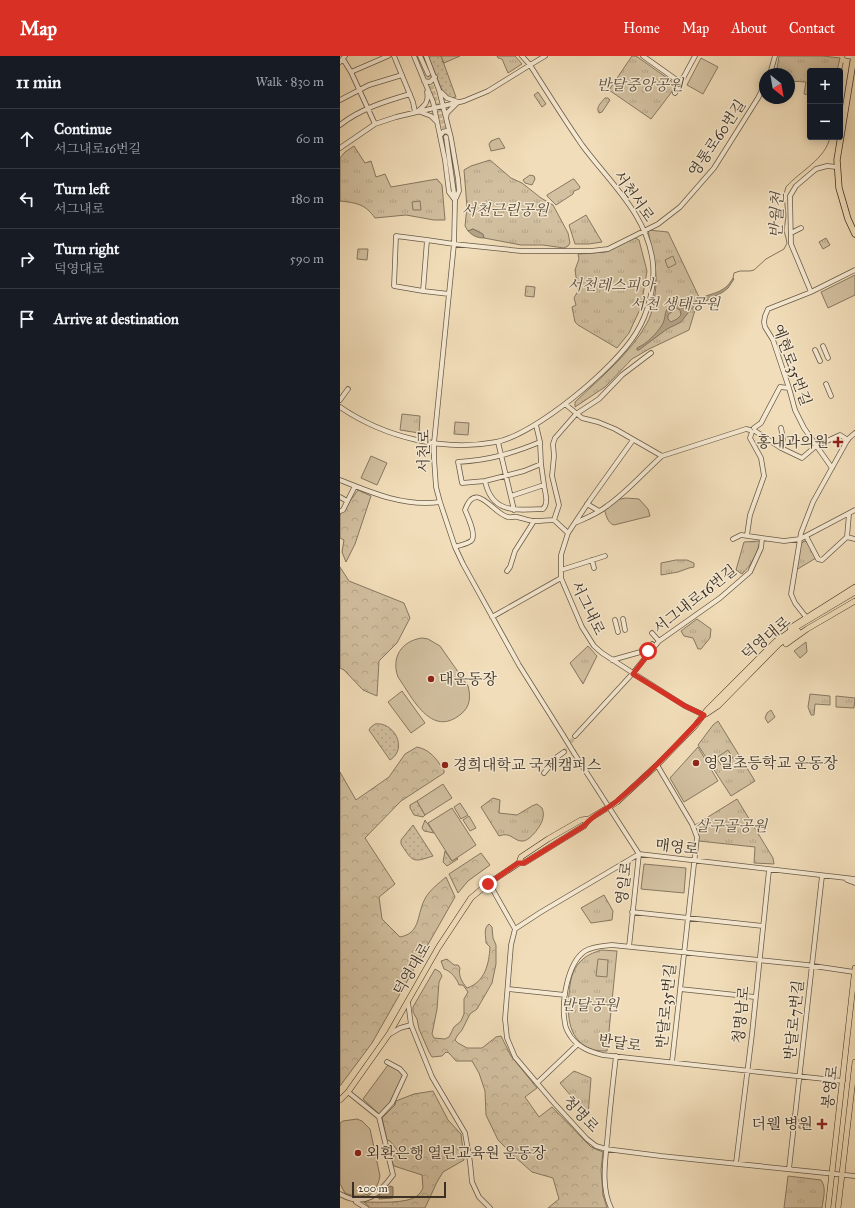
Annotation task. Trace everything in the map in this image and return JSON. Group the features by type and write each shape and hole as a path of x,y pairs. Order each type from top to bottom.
{"highway":[{"path":"854,57 837,167 839,188 848,219 855,234"}],"main road":[{"path":"765,655 776,637 855,587"},
{"name":"덕영대로","path":"799,628 855,592"},
{"name":"덕영대로","path":"340,1100 348,1092 389,1034 438,948 471,898 518,863 524,863 529,860 584,826 589,819 617,802 657,765 707,710 765,655 776,641 855,596"},
{"path":"765,655 855,601"},
{"name":"봉영로","path":"828,1208 855,970"},
{"name":"봉영로","path":"838,1208 854,1082 855,1062"}],"street":[{"path":"351,72 388,56"},
{"path":"394,56 417,112"},
{"path":"414,56 430,93 445,160 449,192 455,200"},
{"path":"420,56 428,74"},
{"name":"서천로","path":"426,56 439,90 448,135 455,157 458,179 458,191 455,200 454,244 434,443 436,486 455,547 463,564 530,684 609,807"},
{"name":"서천서로","path":"340,407 355,417 391,434 434,443 476,445 498,442 536,425 565,404 614,361 630,342 639,327 648,306 652,287 653,266 645,230 631,206 598,167 530,65 522,56"},
{"path":"340,148 375,124 396,116 459,102 488,91 545,56"},
{"path":"643,56 681,83"},
{"path":"675,93 695,56"},
{"path":"772,68 775,56"},
{"path":"847,56 854,57"},
{"path":"343,59 351,72 375,124"},
{"path":"340,93 341,99 369,85 402,75"},
{"path":"424,81 430,82 435,77"},
{"path":"417,112 427,103 427,89"},
{"path":"439,90 447,98 459,102"},
{"path":"340,125 367,109 410,94"},
{"name":"영통로60번길","path":"423,291 394,286 396,236 521,251 591,251 608,249 658,224 680,207 714,168 759,95"},
{"path":"446,121 447,113 459,102"},
{"path":"417,112 431,116 437,122"},
{"path":"440,136 446,131 448,135"},
{"path":"811,292 791,244 790,196 793,190 816,169 827,166 837,167"},
{"path":"791,233 801,228"},
{"path":"427,240 423,291 449,294"},
{"name":"예현로35번길","path":"832,468 804,428 795,410 773,340 765,327 765,316 768,309 811,292 855,270"},
{"path":"823,346 828,358"},
{"path":"815,350 820,361"},
{"path":"554,520 559,505 552,476 554,456 552,444 554,438 577,414 599,399 622,375 652,353"},
{"path":"826,384 831,396"},
{"path":"747,535 750,515 764,476 761,458 750,438 753,430 760,423 780,387 789,388"},
{"path":"340,400 348,389"},
{"path":"565,404 582,418 598,422 615,429 662,456"},
{"path":"485,481 489,494 497,504 514,510 543,509 545,507 546,504 540,442 536,425"},
{"path":"781,428 783,438 781,448"},
{"path":"574,523 599,511 622,494 662,456 746,429 753,430 781,448 802,458 816,446 840,435 848,440"},
{"path":"806,617 795,603 791,594 801,533 813,502 848,440 855,433"},
{"name":"서그내로","path":"634,440 587,504 568,534 561,556 560,578 586,634 594,646 633,674 685,706 704,715"},
{"path":"498,442 516,517"},
{"path":"540,442 501,457 479,461 458,462 462,483 485,481 506,476 541,464"},
{"path":"340,480 391,500 426,504 440,502"},
{"path":"511,496 544,485"},
{"path":"340,511 344,510 355,486"},
{"path":"340,497 347,501"},
{"path":"455,547 471,541 473,538 473,533 465,510 468,502 478,498 484,499 499,514 508,517 516,517 534,521 554,520 568,534"},
{"path":"587,504 599,511"},
{"path":"733,539 741,535 784,541 800,539 855,510"},
{"path":"806,536 818,559 822,560 847,537 849,514"},
{"path":"507,571 510,567 515,552 534,521"},
{"path":"847,537 855,539"},
{"name":"서그내로16번길","path":"575,736 633,674 652,644 660,641 720,598 750,572 761,548 762,538"},
{"name":"서그내로","path":"561,570 605,556"},
{"path":"592,560 594,568"},
{"path":"492,617 560,578"},
{"path":"623,618 625,630"},
{"path":"615,620 618,632"},
{"path":"652,633 660,641"},
{"path":"612,660 648,651"},
{"path":"544,773 557,757 564,752"},
{"name":"반달로35번길","path":"657,765 694,827 697,837 672,1062"},
{"name":"영일로","path":"609,807 639,854 628,947"},
{"name":"매영로","path":"515,929 639,854 855,879"},
{"name":"청명남로","path":"736,1163 769,870"},
{"path":"843,878 855,875"},
{"name":"반달로7번길","path":"789,1169 822,876"},
{"path":"843,878 855,884"},
{"path":"488,884 515,929"},
{"path":"632,912 763,926"},
{"name":"청명로","path":"515,929 511,945 506,1019 507,1038 515,1057 587,1139 596,1146 606,1149 661,1156 855,1176"},
{"name":"반달로","path":"843,1081 603,1055 591,1052 571,1038 565,1024 564,1010 568,976 575,961 585,951 598,946 612,945 855,970"},
{"path":"508,989 566,995"},
{"path":"680,989 755,997"},
{"path":"408,1002 411,1024 432,1077 465,1133 472,1182 475,1190 481,1200 490,1208"},
{"path":"389,1034 411,1024"},
{"path":"537,1083 578,1044"},
{"path":"611,1208 606,1196 605,1177 606,1149 616,1056"},
{"path":"379,1117 392,1103 405,1075 400,1068 387,1062"},
{"path":"348,1092 379,1117 393,1175 382,1189 374,1196 356,1202"},
{"path":"340,1194 366,1208"}],"green space":[{"path":"428,56 441,56 456,97 451,98 443,93"},
{"path":"441,56 460,56 444,63"},
{"path":"497,56 515,56 522,64 508,73 502,59 498,58"},
{"name":"반달중앙공원","path":"632,56 636,56 677,85 651,119 609,90"},
{"path":"779,56 823,56 840,58 838,68 807,68 807,94 804,94 806,82 795,81 795,68 777,68"},
{"path":"701,58 718,67 703,94 687,85"},
{"path":"538,92 546,104 542,107 534,95"},
{"path":"605,98 610,100 602,112 599,113 598,107"},
{"path":"499,138 505,148 491,151 489,144 491,141"},
{"path":"354,146 365,163 371,161 376,177 385,174 391,187 437,179 442,185 445,220 434,220 406,215 375,218 368,210 360,205 340,201 340,158 345,152"},
{"name":"서천근린공원","path":"490,160 511,178 522,183 541,198 553,205 568,233 570,243 568,246 564,248 543,245 521,245 484,238 482,234 473,229 468,231 465,226 467,207 464,170 471,166"},
{"path":"530,175 534,176 535,179 532,185 525,183 523,180"},
{"path":"573,179 580,187 574,191 573,194 556,205 547,196 547,195"},
{"path":"420,201 421,210 413,210 412,202"},
{"path":"586,215 602,242 575,244 569,225"},
{"name":"서천 생태공원","path":"648,230 668,232 699,297 689,330 649,349 632,359 605,387 575,407 575,402 624,355 649,319 654,299 656,277"},
{"name":"서천레스피아","path":"634,237 639,240 647,271 641,307 629,333 617,348 575,322 572,307 576,305 574,298 578,291 575,270 579,259 578,254 606,252"},
{"path":"826,238 830,245 823,249 819,242"},
{"path":"358,249 368,249 367,260 357,259"},
{"path":"673,256 676,264 668,268 665,260"},
{"path":"855,275 855,295 828,308 821,292"},
{"path":"526,286 535,287 534,297 525,296"},
{"path":"402,414 420,416 419,433 400,430"},
{"path":"455,422 469,423 468,435 454,434"},
{"path":"371,456 387,463 377,485 361,478"},
{"path":"358,490 371,496 355,544 346,562 342,552 344,540 340,538 340,515"},
{"path":"626,498 639,499 648,509 650,516 614,525 612,524 607,518 604,508 615,500"},
{"path":"760,541 756,555 749,567 742,574 736,570 744,542"},
{"path":"804,541 807,542 816,558 796,570 800,545"},
{"path":"676,560 687,560 694,563 694,567 661,575 661,563"},
{"path":"340,567 349,581 404,603 410,618 397,643 379,661 377,696 363,690 344,670 340,668"},
{"path":"697,619 711,629 710,638 701,649 698,649 693,638 684,636 681,631"},
{"name":"대운동장","path":"422,638 428,639 440,646 468,686 468,705 461,714 450,720 440,722 432,719 416,704 398,677 396,670 397,657 403,647 408,643"},
{"path":"806,642 807,652 800,658 794,651"},
{"path":"588,646 597,656 583,684 570,663"},
{"path":"402,691 425,723 411,733 388,702"},
{"path":"810,694 830,696 830,705 815,704 814,715 811,715 808,707"},
{"path":"836,696 855,698 854,708 836,707"},
{"path":"771,710 775,717 768,723 765,718 767,713"},
{"path":"718,721 755,781 731,796 698,745 713,725"},
{"path":"375,724 382,724 388,727 396,736 398,749 396,755 390,760 369,730"},
{"path":"417,747 426,750 433,756 444,770 444,773 401,801 365,838 395,884 379,897 382,919 400,937 407,935 412,931 418,922 426,897 432,889 446,877 455,897 372,1043 340,1086 340,772 356,800 389,777 405,754"},
{"name":"영일초등학교 운동장","path":"698,747 718,781 684,802 670,778"},
{"path":"728,750 733,758 722,766 716,758"},
{"path":"443,784 452,798 425,815 417,801"},
{"path":"493,798 500,800 499,813 517,815 537,804 542,808 543,814 539,828 529,838 523,841 507,835 499,836 481,807"},
{"name":"살구골공원","path":"737,799 773,858 774,864 754,863 755,847 699,841 695,825"},
{"path":"417,801 425,815 423,817 414,815 410,808 410,805"},
{"path":"460,803 468,815 461,819 454,807"},
{"path":"452,808 476,845 452,861 428,823"},
{"path":"469,816 476,828 470,831 463,820"},
{"path":"425,820 434,833 424,831 422,828"},
{"path":"413,825 433,856 421,860 411,858 401,844 401,840"},
{"path":"445,851 452,861 457,858 458,859 447,866 443,862"},
{"path":"481,853 490,865 468,881 458,893 449,874"},
{"path":"644,864 686,868 684,893 641,889"},
{"path":"604,895 613,911 612,920 591,923 581,908"},
{"path":"489,924 492,927 493,938 496,945 496,964 492,983 477,1009 470,1014 455,1040 467,1048 482,1048 496,1037 501,1036 511,1056 537,1088 525,1097 539,1117 552,1107 591,1147 603,1152 601,1170 603,1195 607,1208 548,1208 559,1199 553,1178 532,1172 498,1140 486,1115 485,1091 479,1073 472,1061 456,1061 449,1053 446,1052 442,1056 432,1057 419,1029 417,1019 413,1012 413,1007 435,969 440,972 442,976 439,982 437,1009 432,1034 434,1038 445,1039 449,1037 454,1027 461,1021 464,1014 464,999 468,992 463,985 459,985 451,973 444,969 441,961 447,959 454,965 458,965 460,968 461,979 467,988 473,985 482,977 489,960 490,947 486,943 485,933"},
{"name":"반달공원","path":"601,950 617,951 607,1051 594,1050 585,1046 579,1041 574,1035 571,1027 568,1011 570,985 577,965 590,954"},
{"path":"598,959 608,960 607,977 596,976"},
{"path":"388,1065 398,1070 403,1076 390,1102 379,1114 363,1099"},
{"path":"574,1071 591,1078 588,1116 560,1083"},
{"path":"433,1091 448,1120 461,1134 464,1160 443,1172 425,1208 371,1208 364,1202 392,1202 412,1199 422,1190 422,1175 394,1166 391,1159 398,1151 390,1141 387,1140 382,1118 395,1105 396,1101 414,1094"},
{"name":"외환은행 열린교육원 운동장","path":"357,1119 362,1121 370,1129 380,1176 376,1188 372,1192 362,1196 345,1193 340,1184 340,1123 343,1121"},
{"path":"799,1119 807,1120 807,1129 799,1128"},
{"path":"788,1176 821,1180 824,1186 822,1208 784,1208"}],"shaded area":[{"path":"473,229 483,234 484,238 479,238 468,231"},
{"path":"733,278 734,279 728,288 723,292 691,309 681,322 667,329 637,350 637,348 648,341 660,328 669,307 677,303 687,307 699,299 722,290","holes":["676,308 680,310 681,315 671,322 668,319 668,315"]},
{"path":"390,1186 393,1187 393,1198 379,1199 379,1195"}],"waterway":[{"name":"반월천","path":"842,68 843,63"},
{"name":"반월천","path":"733,278 734,273 754,270 766,259 784,249 787,243 784,231 786,216 784,194 786,187 818,158 828,145 829,140"}],"tunnel":[{"path":"428,74 446,135"},
{"path":"564,752 575,736"}],"place":[{"name":"홍내과의원","path":"838,442"},
{"name":"대운동장","path":"431,679"},
{"name":"영일초등학교 운동장","path":"696,763"},
{"name":"경희대학교 국제캠퍼스","path":"445,765"},
{"name":"더웰 병원","path":"822,1124"},
{"name":"외환은행 열린교육원 운동장","path":"358,1153"}],"route":[{"path":"488,884 518,863 524,863 584,826 589,819 617,802 657,765 704,715 685,706 633,674 650,652 648,651"}]}
